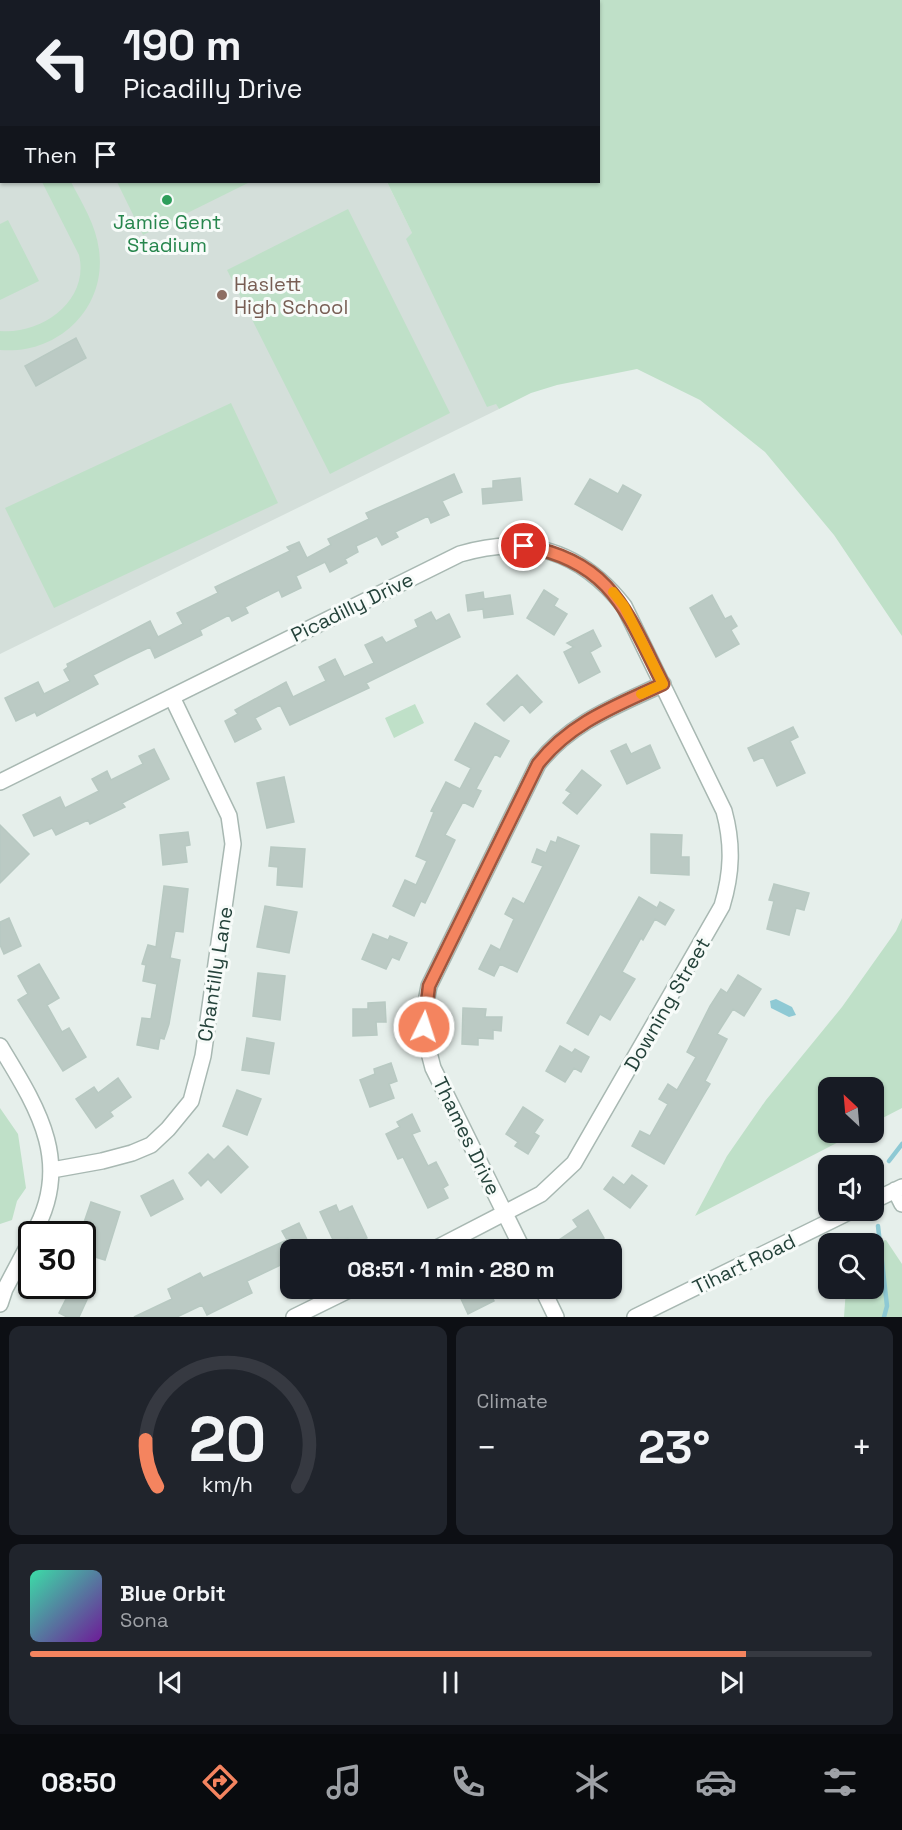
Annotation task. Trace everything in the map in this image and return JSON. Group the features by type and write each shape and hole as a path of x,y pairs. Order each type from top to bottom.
{"street":[{"name":"Picadilly Drive","path":"0,782 460,554 508,545 556,553 587,569 601,580 624,606 663,684"},
{"name":"Downing Street","path":"457,1239 506,1215 547,1190 579,1157 722,906 731,858 724,811 663,684"},
{"name":"Thames Drive","path":"518,1239 429,1054 424,1027 429,986 538,764 559,740 586,720 663,684"},
{"name":"Chantilly Lane","path":"52,1170 102,1161 151,1145 168,1129 190,1101 203,1056 233,844 225,807 172,696"},
{"path":"0,1046 41,1119 52,1170 47,1202 39,1221"},
{"path":"884,1198 900,1193"},
{"name":"Tihart Road","path":"635,1317 831,1221"},
{"path":"0,1304 18,1263"},
{"path":"294,1317 331,1299"},
{"path":"547,1299 556,1317"}],"shaded area":[{"name":"Haslett High School","path":"0,183 387,183 499,409 0,654"}],"green space":[{"path":"600,0 902,0 902,636 834,535 765,452 700,400 637,369 557,385 531,393 499,409 496,404 487,407 406,239 412,233 387,183 600,183"},
{"path":"43,183 72,183 88,214 99,250 99,271 95,291 86,309 74,324 58,336 41,345 21,350 0,350 0,331 16,331 46,321 70,300 77,287 80,272 79,255"},
{"path":"117,183 248,183 143,235"},
{"path":"348,209 450,413 330,474 227,270"},
{"path":"8,220 39,281 0,300 0,224"},
{"path":"231,403 278,503 54,608 5,508"},
{"path":"415,704 424,723 394,738 385,718"},
{"path":"902,918 902,1108 884,1117 884,1077 818,1077 818,1143 837,1143 695,1216 727,1156 766,1100 842,1007 896,931"},
{"path":"0,1108 18,1134 26,1188 17,1201 12,1220 0,1224"},
{"path":"884,1240 886,1240 902,1264 902,1317 844,1317 845,1299 884,1299"}],"water":[{"path":"776,999 792,1007 796,1015 789,1017 771,1008 770,1001"}],"building":[{"path":"76,338 86,358 36,386 25,366"},
{"path":"454,474 462,492 442,501 449,515 431,523 428,516 395,532 398,537 382,545 377,536 356,546 358,552 345,559 347,563 330,572 325,562 296,576 301,588 282,597 279,590 245,607 248,613 232,621 229,615 200,630 202,635 155,658 150,647 93,675 98,684 37,716 35,712 16,721 5,698 38,682 44,694 70,681 64,670 68,667 67,664 150,621 158,637 183,624 177,613 218,593 215,587 290,551 287,547 299,542 307,558 331,545 328,539 369,519 366,513"},
{"path":"520,478 522,500 483,504 482,489 493,488 493,481"},
{"path":"590,479 618,494 623,485 641,495 622,530 575,504"},
{"path":"544,590 558,599 554,606 567,614 554,635 527,618"},
{"path":"483,592 484,599 510,595 513,614 484,618 483,609 468,611 466,595"},
{"path":"712,595 725,619 731,616 737,626 731,630 739,644 716,657 690,608"},
{"path":"431,612 436,621 449,614 460,637 366,683 369,688 290,725 280,705 255,718 261,729 235,742 225,721 238,714 235,710 286,682 293,697 326,681 319,667 335,659 344,677 374,663 365,645 382,637 386,643 418,627 415,620"},
{"path":"593,630 601,646 590,652 600,672 579,683 564,652 574,647 567,643"},
{"path":"517,675 542,702 530,713 522,704 504,721 487,704"},
{"path":"475,723 509,741 500,757 495,754 476,789 481,791 473,807 463,802 445,835 455,840 425,903 421,901 414,916 393,906 405,880 416,885 427,861 416,856 434,812 431,811 446,782 460,789 471,768 455,760"},
{"path":"793,727 798,737 790,741 805,773 777,786 763,757 754,761 748,748"},
{"path":"626,744 631,754 650,745 660,768 627,784 611,751"},
{"path":"154,749 169,779 122,803 125,807 90,824 88,820 56,835 52,828 34,836 23,815 60,797 65,808 99,791 92,779 107,771 111,780 143,764 139,756"},
{"path":"582,770 601,785 577,814 563,803 571,793 566,790"},
{"path":"284,777 294,822 267,828 257,783"},
{"path":"0,825 29,854 0,883"},
{"path":"188,832 190,845 185,846 187,862 163,865 160,835"},
{"path":"651,834 682,835 681,857 689,857 689,875 651,873"},
{"path":"558,837 579,846 517,972 500,964 494,976 479,969 491,945 500,950 514,919 505,914 513,898 524,904 543,866 532,862 537,849 546,853 551,841 556,843"},
{"path":"271,847 305,849 302,887 277,885 278,867 269,866"},
{"path":"774,884 809,893 804,910 796,908 789,935 767,929 774,901 769,900"},
{"path":"164,886 188,889 183,932 175,931 170,958 180,960 169,1024 164,1039 160,1038 158,1049 137,1045 142,1018 151,1019 157,984 143,981 146,965 142,964 148,945 156,947"},
{"path":"639,897 657,908 660,902 674,910 665,925 655,919 643,940 641,938 622,972 635,979 610,1020 600,1014 588,1035 567,1023"},
{"path":"265,906 297,912 289,953 257,947"},
{"path":"9,918 21,946 4,954 0,945 0,922"},
{"path":"373,934 388,940 390,936 407,943 399,960 392,957 386,969 362,959"},
{"path":"39,964 59,998 47,1005 62,1032 69,1028 86,1057 63,1071 18,1000 28,994 18,976"},
{"path":"258,973 285,976 280,1020 253,1016"},
{"path":"738,975 761,989 744,1016 733,1009 717,1034 727,1039 705,1081 710,1084 664,1164 632,1146 640,1131 650,1136 668,1104 659,1099 668,1084 677,1090 696,1057 687,1052 710,1006 721,989 727,993"},
{"path":"385,1002 386,1022 376,1022 377,1035 353,1036 353,1009 368,1009 368,1003"},
{"path":"463,1008 486,1009 485,1017 502,1017 501,1031 493,1030 493,1039 478,1038 478,1045 462,1044"},
{"path":"247,1038 274,1043 269,1074 242,1070"},
{"path":"560,1046 572,1053 575,1049 589,1057 581,1072 574,1068 565,1082 546,1071"},
{"path":"391,1063 397,1081 389,1084 394,1098 370,1107 360,1080 375,1074 374,1069"},
{"path":"118,1078 131,1097 110,1112 113,1116 96,1128 76,1099 94,1087 98,1093"},
{"path":"237,1090 261,1099 247,1135 223,1126"},
{"path":"523,1107 543,1120 534,1133 539,1136 528,1154 515,1146 518,1142 506,1134"},
{"path":"412,1114 420,1131 412,1134 428,1166 436,1162 448,1185 443,1188 448,1198 428,1208 403,1157 398,1159 386,1134 400,1127 397,1122"},
{"path":"228,1146 248,1167 221,1193 208,1179 201,1186 189,1173 208,1154 214,1160"},
{"path":"632,1175 647,1186 630,1208 604,1189 613,1177 624,1185"},
{"path":"173,1180 183,1199 151,1216 141,1196"},
{"path":"91,1202 120,1212 105,1260 96,1257 96,1221 84,1221"},
{"path":"336,1205 339,1212 352,1206 367,1238 333,1239 320,1212"},
{"path":"588,1210 604,1238 560,1239 578,1227 573,1220"},
{"path":"299,1223 307,1239 286,1239 282,1231"},
{"path":"280,1243 280,1265 247,1281 252,1293 207,1315 202,1305 177,1317 134,1317 172,1299 168,1289 200,1273 203,1278"},
{"path":"66,1299 87,1299 79,1317 67,1317 59,1313"},
{"path":"461,1299 493,1299 494,1301 468,1314"}],"waterway":[{"path":"889,1161 902,1144"},
{"path":"878,1226 887,1306 884,1317"}],"slow traffic":[{"path":"613,592 624,606 663,684 641,694"}],"place":[{"name":"Jamie Gent Stadium","path":"167,200"},
{"name":"Haslett High School","path":"222,295"}],"route":[{"path":"424,1027 429,986 538,764 559,740 586,720 663,684 624,606 601,580 572,560 540,548 524,546"}]}
